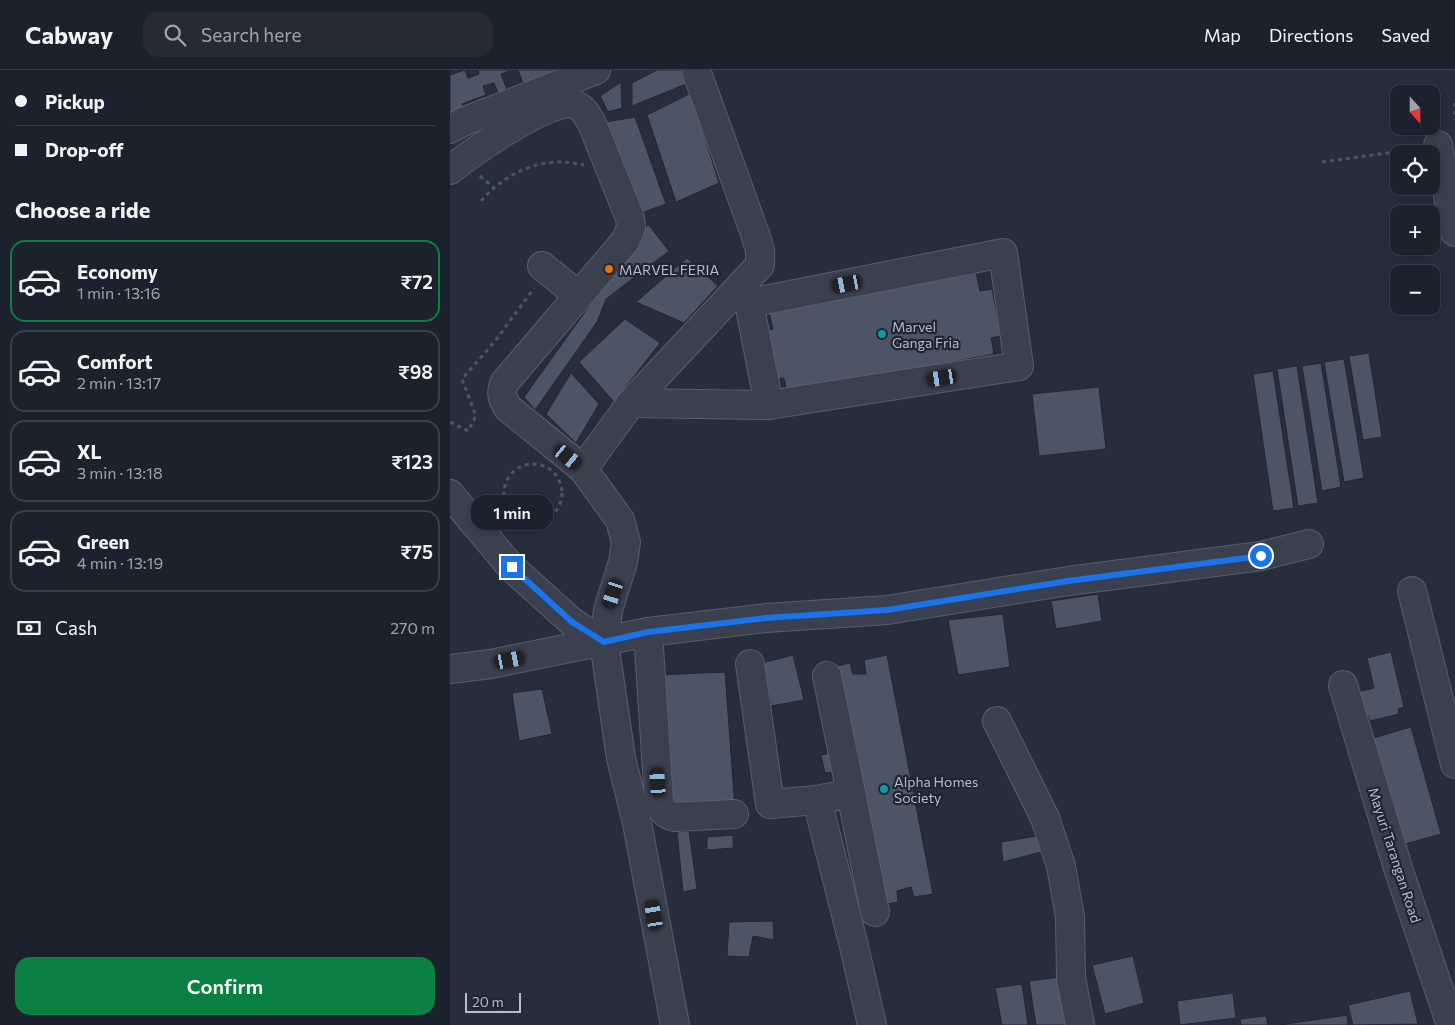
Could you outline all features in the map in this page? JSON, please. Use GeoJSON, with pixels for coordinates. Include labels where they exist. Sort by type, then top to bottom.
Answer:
{"type":"FeatureCollection","features":[{"type":"Feature","properties":{"kind":"street"},"geometry":{"type":"LineString","coordinates":[[450,129],[464,121],[596,70]]}},
{"type":"Feature","properties":{"kind":"street"},"geometry":{"type":"LineString","coordinates":[[583,469],[630,403],[760,266],[760,250],[755,234],[696,70]]}},
{"type":"Feature","properties":{"kind":"street"},"geometry":{"type":"LineString","coordinates":[[450,170],[462,160],[537,113],[556,105],[573,104],[586,112],[630,218],[631,227],[626,240],[578,295],[501,391],[502,399],[508,408],[583,469],[620,520],[626,542],[623,562],[608,610],[604,642],[620,758],[637,823],[675,1025]]}},
{"type":"Feature","properties":{"kind":"street"},"geometry":{"type":"LineString","coordinates":[[1440,155],[1455,232]]}},
{"type":"Feature","properties":{"kind":"street"},"geometry":{"type":"LineString","coordinates":[[630,403],[769,405],[1019,366],[1003,254],[749,303],[769,405]]}},
{"type":"Feature","properties":{"kind":"street"},"geometry":{"type":"LineString","coordinates":[[542,266],[578,295]]}},
{"type":"Feature","properties":{"kind":"street"},"geometry":{"type":"LineString","coordinates":[[454,508],[512,567],[572,622],[604,642]]}},
{"type":"Feature","properties":{"kind":"street"},"geometry":{"type":"LineString","coordinates":[[456,661],[491,664],[648,632],[766,618],[887,610],[1068,581],[1261,556],[1309,544]]}},
{"type":"Feature","properties":{"kind":"street"},"geometry":{"type":"LineString","coordinates":[[1412,591],[1455,764]]}},
{"type":"Feature","properties":{"kind":"street"},"geometry":{"type":"LineString","coordinates":[[648,632],[659,801],[662,810],[667,815],[674,817],[734,814]]}},
{"type":"Feature","properties":{"kind":"street"},"geometry":{"type":"LineString","coordinates":[[750,664],[770,804],[817,800],[851,793]]}},
{"type":"Feature","properties":{"kind":"street"},"geometry":{"type":"LineString","coordinates":[[827,676],[875,912]]}},
{"type":"Feature","properties":{"kind":"street","name":"Mayuri Tarangan Road"},"geometry":{"type":"LineString","coordinates":[[1343,685],[1398,868],[1450,1025]]}},
{"type":"Feature","properties":{"kind":"street"},"geometry":{"type":"LineString","coordinates":[[997,721],[1045,818],[1061,866],[1070,917],[1071,978],[1080,1025]]}},
{"type":"Feature","properties":{"kind":"street"},"geometry":{"type":"LineString","coordinates":[[817,800],[854,942],[872,1025]]}},
{"type":"Feature","properties":{"kind":"path"},"geometry":{"type":"LineString","coordinates":[[1455,103],[1455,120]]}},
{"type":"Feature","properties":{"kind":"path"},"geometry":{"type":"LineString","coordinates":[[1322,162],[1390,152]]}},
{"type":"Feature","properties":{"kind":"path"},"geometry":{"type":"LineString","coordinates":[[481,201],[493,187],[512,173],[538,164],[567,160],[589,166]]}},
{"type":"Feature","properties":{"kind":"path"},"geometry":{"type":"LineString","coordinates":[[450,422],[468,431],[476,416],[462,379],[496,340],[537,284],[542,266]]}},
{"type":"Feature","properties":{"kind":"path"},"geometry":{"type":"LineString","coordinates":[[525,464],[545,466],[554,472],[560,480],[562,490],[557,510],[542,521],[533,523],[515,517],[505,502],[503,493],[509,475],[525,464]]}},
{"type":"Feature","properties":{"kind":"building"},"geometry":{"type":"Polygon","coordinates":[[[465,70],[468,78],[479,74],[478,70],[512,70],[501,74],[509,95],[500,98],[494,83],[483,86],[486,95],[462,104],[464,109],[450,114],[450,75],[465,70]]]}},
{"type":"Feature","properties":{"kind":"building"},"geometry":{"type":"Polygon","coordinates":[[[518,70],[562,70],[526,91],[518,70]]]}},
{"type":"Feature","properties":{"kind":"building"},"geometry":{"type":"Polygon","coordinates":[[[657,70],[681,70],[686,84],[632,106],[632,83],[657,70]]]}},
{"type":"Feature","properties":{"kind":"building"},"geometry":{"type":"Polygon","coordinates":[[[621,82],[622,108],[608,112],[600,96],[621,82]]]}},
{"type":"Feature","properties":{"kind":"building"},"geometry":{"type":"Polygon","coordinates":[[[691,93],[719,183],[676,202],[647,115],[691,93]]]}},
{"type":"Feature","properties":{"kind":"building"},"geometry":{"type":"Polygon","coordinates":[[[635,117],[666,204],[641,213],[606,122],[635,117]]]}},
{"type":"Feature","properties":{"kind":"building"},"geometry":{"type":"Polygon","coordinates":[[[648,224],[669,251],[606,299],[597,322],[535,410],[524,397],[648,224]]]}},
{"type":"Feature","properties":{"kind":"building"},"geometry":{"type":"Polygon","coordinates":[[[687,258],[718,286],[684,323],[636,302],[687,258]]]}},
{"type":"Feature","properties":{"kind":"building","name":"Marvel Ganga Fria"},"geometry":{"type":"Polygon","coordinates":[[[976,273],[980,291],[992,289],[1001,336],[991,338],[994,354],[787,393],[784,378],[771,380],[762,331],[773,329],[769,312],[976,273]]]}},
{"type":"Feature","properties":{"kind":"building"},"geometry":{"type":"Polygon","coordinates":[[[625,319],[660,343],[614,402],[579,362],[625,319]]]}},
{"type":"Feature","properties":{"kind":"building"},"geometry":{"type":"Polygon","coordinates":[[[1369,353],[1382,437],[1363,440],[1349,356],[1369,353]]]}},
{"type":"Feature","properties":{"kind":"building"},"geometry":{"type":"Polygon","coordinates":[[[1344,359],[1364,478],[1344,482],[1324,362],[1344,359]]]}},
{"type":"Feature","properties":{"kind":"building"},"geometry":{"type":"Polygon","coordinates":[[[1321,363],[1341,487],[1322,491],[1302,366],[1321,363]]]}},
{"type":"Feature","properties":{"kind":"building"},"geometry":{"type":"Polygon","coordinates":[[[1297,366],[1318,503],[1298,506],[1277,369],[1297,366]]]}},
{"type":"Feature","properties":{"kind":"building"},"geometry":{"type":"Polygon","coordinates":[[[1273,371],[1294,508],[1273,511],[1253,374],[1273,371]]]}},
{"type":"Feature","properties":{"kind":"building"},"geometry":{"type":"Polygon","coordinates":[[[571,373],[599,404],[576,443],[546,414],[571,373]]]}},
{"type":"Feature","properties":{"kind":"building"},"geometry":{"type":"Polygon","coordinates":[[[1099,387],[1106,449],[1039,456],[1032,394],[1099,387]]]}},
{"type":"Feature","properties":{"kind":"building"},"geometry":{"type":"Polygon","coordinates":[[[1098,594],[1102,621],[1056,629],[1051,601],[1098,594]]]}},
{"type":"Feature","properties":{"kind":"building"},"geometry":{"type":"Polygon","coordinates":[[[1003,614],[1010,667],[958,675],[948,620],[1003,614]]]}},
{"type":"Feature","properties":{"kind":"building"},"geometry":{"type":"Polygon","coordinates":[[[1391,652],[1404,707],[1398,709],[1399,714],[1370,721],[1368,716],[1360,717],[1354,693],[1374,688],[1367,658],[1391,652]]]}},
{"type":"Feature","properties":{"kind":"building"},"geometry":{"type":"Polygon","coordinates":[[[793,655],[804,700],[771,706],[762,663],[793,655]]]}},
{"type":"Feature","properties":{"kind":"building","name":"Alpha Homes Society"},"geometry":{"type":"Polygon","coordinates":[[[887,655],[933,894],[914,897],[911,887],[897,891],[898,902],[881,905],[829,668],[850,663],[853,674],[866,674],[864,660],[887,655]]]}},
{"type":"Feature","properties":{"kind":"building"},"geometry":{"type":"Polygon","coordinates":[[[725,672],[735,808],[667,810],[658,675],[725,672]]]}},
{"type":"Feature","properties":{"kind":"building"},"geometry":{"type":"Polygon","coordinates":[[[542,689],[552,734],[519,741],[512,693],[542,689]]]}},
{"type":"Feature","properties":{"kind":"building"},"geometry":{"type":"Polygon","coordinates":[[[1411,727],[1441,834],[1395,847],[1366,740],[1411,727]]]}},
{"type":"Feature","properties":{"kind":"building"},"geometry":{"type":"Polygon","coordinates":[[[835,752],[839,771],[825,773],[821,755],[835,752]]]}},
{"type":"Feature","properties":{"kind":"building"},"geometry":{"type":"Polygon","coordinates":[[[689,831],[697,889],[683,892],[677,832],[689,831]]]}},
{"type":"Feature","properties":{"kind":"building"},"geometry":{"type":"Polygon","coordinates":[[[733,835],[733,848],[707,850],[707,837],[733,835]]]}},
{"type":"Feature","properties":{"kind":"building"},"geometry":{"type":"Polygon","coordinates":[[[1037,836],[1041,852],[1003,862],[1001,842],[1037,836]]]}},
{"type":"Feature","properties":{"kind":"building"},"geometry":{"type":"Polygon","coordinates":[[[773,921],[774,940],[753,936],[749,957],[727,956],[729,922],[773,921]]]}},
{"type":"Feature","properties":{"kind":"building"},"geometry":{"type":"Polygon","coordinates":[[[1133,956],[1144,1003],[1105,1014],[1092,965],[1133,956]]]}},
{"type":"Feature","properties":{"kind":"building"},"geometry":{"type":"Polygon","coordinates":[[[1061,977],[1070,1025],[1036,1025],[1029,981],[1061,977]]]}},
{"type":"Feature","properties":{"kind":"building"},"geometry":{"type":"Polygon","coordinates":[[[1022,984],[1028,1025],[1002,1025],[995,988],[1022,984]]]}},
{"type":"Feature","properties":{"kind":"building"},"geometry":{"type":"Polygon","coordinates":[[[1410,991],[1418,1024],[1353,1025],[1348,1005],[1410,991]]]}},
{"type":"Feature","properties":{"kind":"building"},"geometry":{"type":"Polygon","coordinates":[[[1233,993],[1236,1018],[1180,1025],[1177,1001],[1233,993]]]}},
{"type":"Feature","properties":{"kind":"building"},"geometry":{"type":"Polygon","coordinates":[[[1347,1015],[1348,1025],[1280,1025],[1347,1015]]]}},
{"type":"Feature","properties":{"kind":"building"},"geometry":{"type":"Polygon","coordinates":[[[1266,1016],[1268,1025],[1241,1025],[1240,1019],[1266,1016]]]}},
{"type":"Feature","properties":{"kind":"place","name":"MARVEL FERIA"},"geometry":{"type":"Point","coordinates":[609,269]}},
{"type":"Feature","properties":{"kind":"place","name":"Marvel Ganga Fria"},"geometry":{"type":"Point","coordinates":[882,334]}},
{"type":"Feature","properties":{"kind":"place","name":"Alpha Homes Society"},"geometry":{"type":"Point","coordinates":[884,789]}},
{"type":"Feature","properties":{"kind":"route"},"geometry":{"type":"LineString","coordinates":[[512,567],[572,622],[604,642],[648,632],[766,618],[887,610],[1068,581],[1261,556]]}}]}
